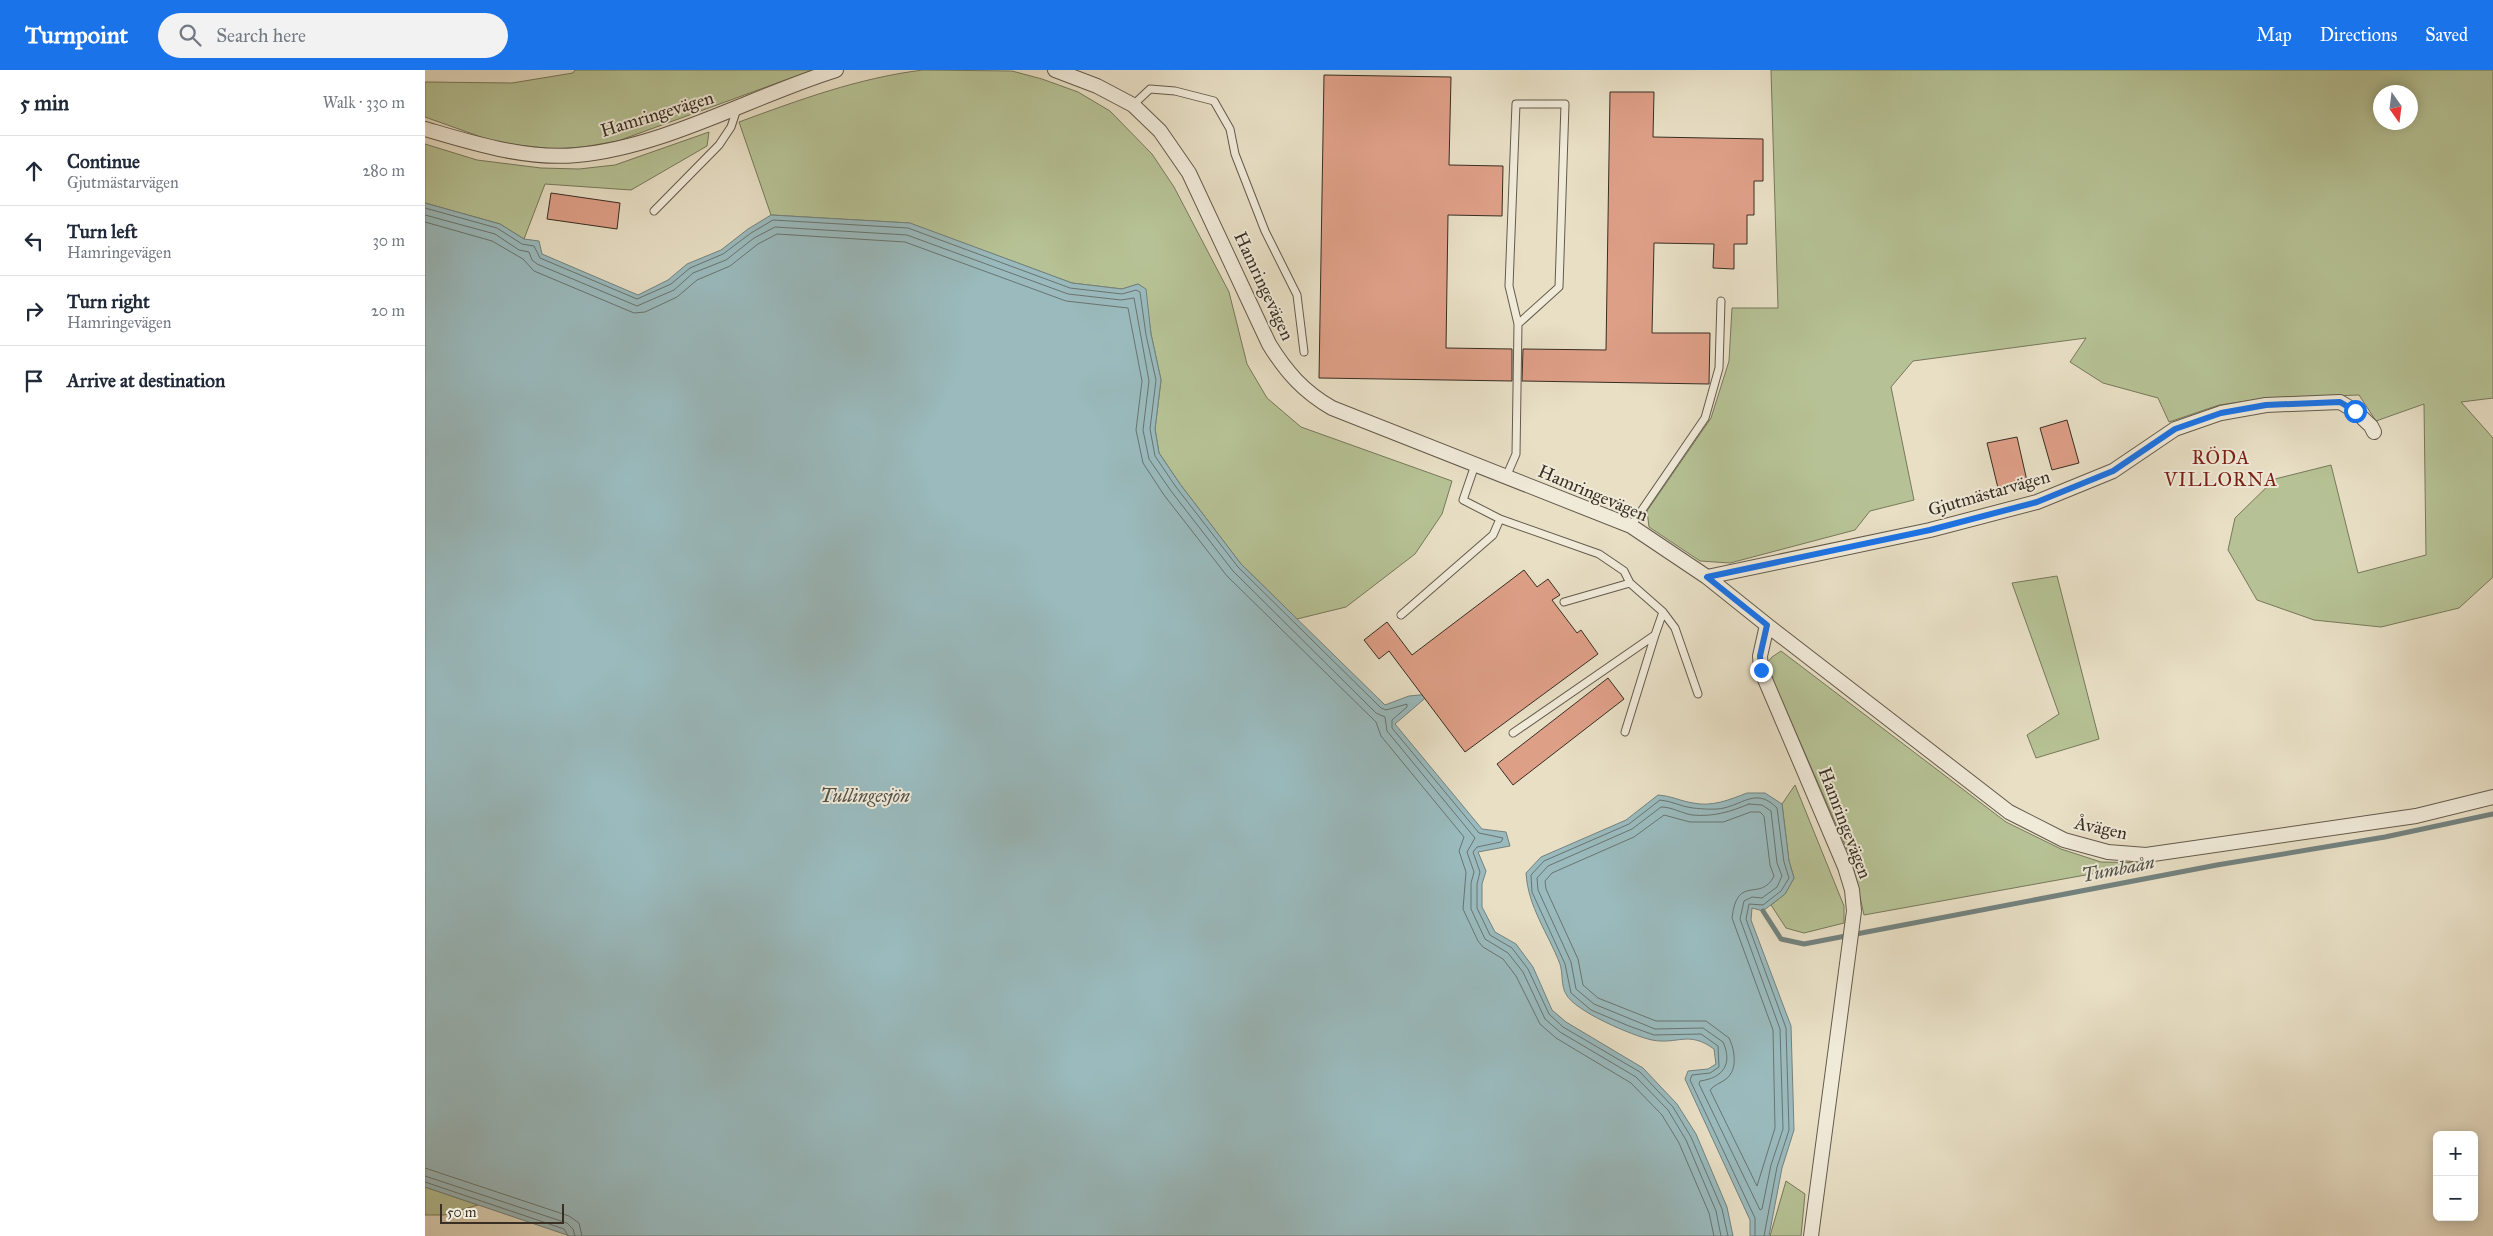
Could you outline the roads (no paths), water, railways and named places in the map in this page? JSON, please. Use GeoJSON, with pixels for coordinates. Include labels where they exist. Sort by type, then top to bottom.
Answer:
{"type":"FeatureCollection","features":[{"type":"Feature","properties":{"kind":"street","name":"Hamringevägen"},"geometry":{"type":"LineString","coordinates":[[425,129],[478,145],[537,154],[576,156],[621,149],[737,108],[835,70]]}},
{"type":"Feature","properties":{"kind":"street","name":"Hamringevägen"},"geometry":{"type":"LineString","coordinates":[[1055,70],[1097,86],[1133,105],[1160,131],[1189,173],[1269,344],[1285,370],[1311,397],[1332,408],[1631,526],[1707,577],[1767,625],[1760,656],[1761,670],[1845,868],[1851,890],[1853,911],[1811,1236]]}},
{"type":"Feature","properties":{"kind":"street","name":"Gjutmästarvägen"},"geometry":{"type":"LineString","coordinates":[[1707,577],[1930,530],[2037,502],[2113,471],[2175,429],[2221,413],[2266,405],[2340,402],[2355,411],[2371,426],[2374,432]]}},
{"type":"Feature","properties":{"kind":"street","name":"Åvägen"},"geometry":{"type":"LineString","coordinates":[[1767,625],[1809,660],[2009,812],[2064,840],[2108,852],[2146,855],[2416,816],[2493,797]]}},
{"type":"Feature","properties":{"kind":"lane"},"geometry":{"type":"LineString","coordinates":[[1133,105],[1150,89],[1175,91],[1214,101],[1230,129],[1235,154],[1265,231],[1297,295],[1304,352]]}},
{"type":"Feature","properties":{"kind":"lane"},"geometry":{"type":"LineString","coordinates":[[1506,477],[1515,454],[1518,324],[1509,286],[1516,104],[1565,104],[1559,287],[1518,324]]}},
{"type":"Feature","properties":{"kind":"lane"},"geometry":{"type":"LineString","coordinates":[[654,211],[719,145],[731,127],[737,108]]}},
{"type":"Feature","properties":{"kind":"lane"},"geometry":{"type":"LineString","coordinates":[[1631,526],[1705,418],[1719,368],[1721,302]]}},
{"type":"Feature","properties":{"kind":"lane"},"geometry":{"type":"LineString","coordinates":[[1475,465],[1463,500],[1500,519],[1599,554],[1624,571],[1630,583],[1663,612],[1675,628],[1698,694]]}},
{"type":"Feature","properties":{"kind":"lane"},"geometry":{"type":"LineString","coordinates":[[1401,615],[1493,535],[1500,519]]}},
{"type":"Feature","properties":{"kind":"lane"},"geometry":{"type":"LineString","coordinates":[[1564,602],[1630,583]]}},
{"type":"Feature","properties":{"kind":"lane"},"geometry":{"type":"LineString","coordinates":[[1625,732],[1663,612]]}},
{"type":"Feature","properties":{"kind":"lane"},"geometry":{"type":"LineString","coordinates":[[1513,733],[1655,635]]}},
{"type":"Feature","properties":{"kind":"water","name":"Tullingesjön"},"geometry":{"type":"Polygon","coordinates":[[[425,203],[500,224],[524,239],[539,241],[542,254],[638,295],[668,280],[687,264],[721,250],[748,229],[771,215],[910,223],[1072,283],[1122,289],[1138,284],[1146,289],[1151,334],[1161,380],[1155,429],[1159,453],[1180,484],[1241,564],[1385,705],[1409,696],[1430,694],[1395,724],[1482,829],[1506,832],[1510,846],[1478,852],[1486,871],[1482,884],[1482,907],[1495,932],[1516,944],[1533,967],[1552,1010],[1566,1022],[1643,1068],[1677,1104],[1696,1134],[1727,1207],[1733,1236],[570,1236],[425,1187],[425,203]]]}},
{"type":"Feature","properties":{"kind":"water"},"geometry":{"type":"Polygon","coordinates":[[[1747,793],[1765,793],[1782,804],[1789,861],[1794,878],[1785,894],[1763,911],[1752,908],[1751,920],[1791,1026],[1794,1130],[1782,1168],[1769,1236],[1750,1236],[1750,1220],[1685,1079],[1688,1071],[1708,1069],[1716,1064],[1714,1049],[1697,1040],[1661,1041],[1643,1038],[1605,1022],[1571,1001],[1564,991],[1560,964],[1534,909],[1526,873],[1541,857],[1626,820],[1658,795],[1693,803],[1707,804],[1747,793]]]}},
{"type":"Feature","properties":{"kind":"waterway","name":"Tumbaån"},"geometry":{"type":"LineString","coordinates":[[1763,911],[1781,939],[1804,944],[2217,865],[2385,837],[2493,814]]}},
{"type":"Feature","properties":{"kind":"district","name":"RÖDA VILLORNA"},"geometry":{"type":"Point","coordinates":[2221,468]}}]}
